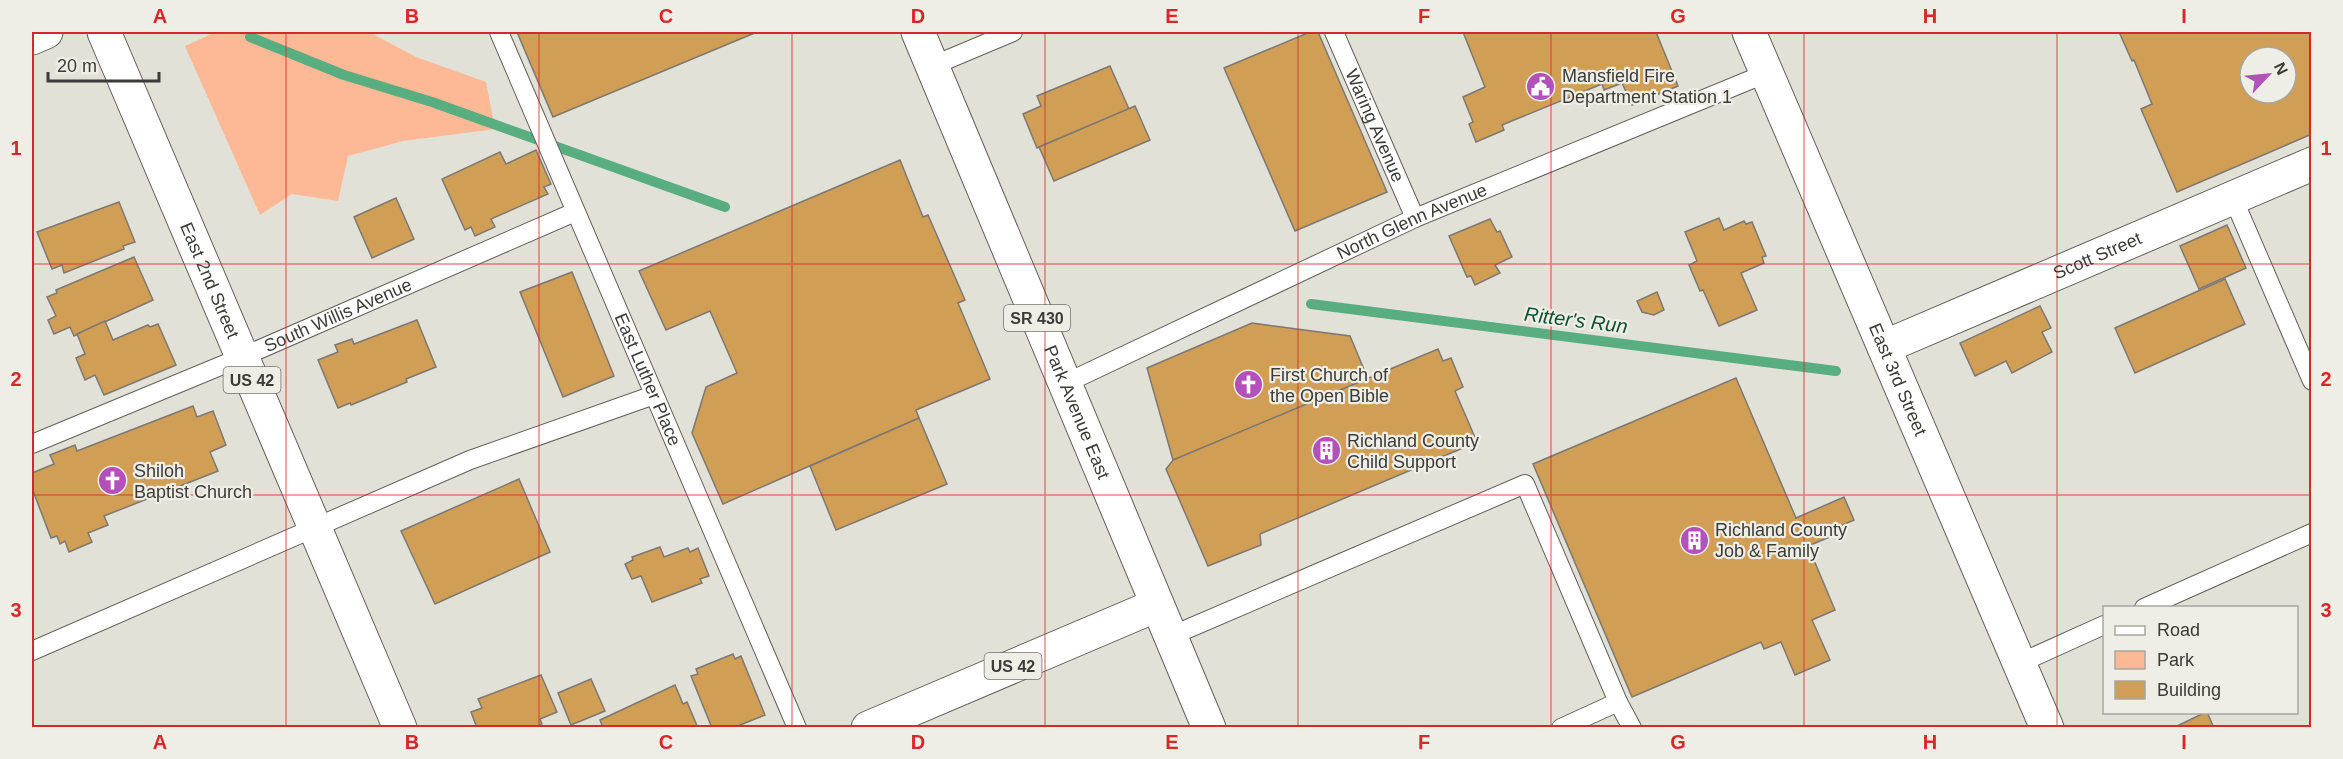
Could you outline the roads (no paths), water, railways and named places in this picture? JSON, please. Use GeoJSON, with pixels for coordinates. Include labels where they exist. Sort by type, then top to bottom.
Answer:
{"type":"FeatureCollection","features":[{"type":"Feature","properties":{"kind":"main road"},"geometry":{"type":"LineString","coordinates":[[32,38],[46,32]]}},
{"type":"Feature","properties":{"kind":"main road","name":"East 2nd Street"},"geometry":{"type":"LineString","coordinates":[[104,32],[400,728]]}},
{"type":"Feature","properties":{"kind":"main road","name":"Park Avenue East"},"geometry":{"type":"LineString","coordinates":[[918,32],[1209,728]]}},
{"type":"Feature","properties":{"kind":"main road","name":"East 3rd Street"},"geometry":{"type":"LineString","coordinates":[[1749,32],[2047,728]]}},
{"type":"Feature","properties":{"kind":"main road","name":"Scott Street"},"geometry":{"type":"LineString","coordinates":[[1884,347],[2312,164]]}},
{"type":"Feature","properties":{"kind":"main road","name":"US 42"},"geometry":{"type":"LineString","coordinates":[[868,728],[1157,605]]}},
{"type":"Feature","properties":{"kind":"lane","name":"East Luther Place"},"geometry":{"type":"LineString","coordinates":[[499,32],[797,728]]}},
{"type":"Feature","properties":{"kind":"lane"},"geometry":{"type":"LineString","coordinates":[[932,66],[1013,32]]}},
{"type":"Feature","properties":{"kind":"lane","name":"Waring Avenue"},"geometry":{"type":"LineString","coordinates":[[1335,32],[1415,218]]}},
{"type":"Feature","properties":{"kind":"lane","name":"North Glenn Avenue"},"geometry":{"type":"LineString","coordinates":[[1064,384],[1415,218],[1767,73]]}},
{"type":"Feature","properties":{"kind":"lane"},"geometry":{"type":"LineString","coordinates":[[2234,198],[2312,381]]}},
{"type":"Feature","properties":{"kind":"lane","name":"South Willis Avenue"},"geometry":{"type":"LineString","coordinates":[[32,444],[242,357],[575,212]]}},
{"type":"Feature","properties":{"kind":"lane"},"geometry":{"type":"LineString","coordinates":[[32,651],[470,460],[654,394]]}},
{"type":"Feature","properties":{"kind":"lane"},"geometry":{"type":"LineString","coordinates":[[1171,636],[1525,484],[1618,702],[1632,728]]}},
{"type":"Feature","properties":{"kind":"lane"},"geometry":{"type":"LineString","coordinates":[[2148,606],[2312,533]]}},
{"type":"Feature","properties":{"kind":"lane"},"geometry":{"type":"LineString","coordinates":[[2020,663],[2103,625]]}},
{"type":"Feature","properties":{"kind":"lane"},"geometry":{"type":"LineString","coordinates":[[1561,728],[1618,702]]}},
{"type":"Feature","properties":{"kind":"waterway"},"geometry":{"type":"LineString","coordinates":[[250,37],[344,75],[432,102],[725,207]]}},
{"type":"Feature","properties":{"kind":"waterway","name":"Ritter's Run"},"geometry":{"type":"LineString","coordinates":[[1311,304],[1836,371]]}},
{"type":"Feature","properties":{"kind":"place","name":"Mansfield Fire Department Station 1"},"geometry":{"type":"Point","coordinates":[1541,86]}},
{"type":"Feature","properties":{"kind":"place","name":"First Church of the Open Bible"},"geometry":{"type":"Point","coordinates":[1249,385]}},
{"type":"Feature","properties":{"kind":"place","name":"Richland County Child Support"},"geometry":{"type":"Point","coordinates":[1326,451]}},
{"type":"Feature","properties":{"kind":"place","name":"Shiloh Baptist Church"},"geometry":{"type":"Point","coordinates":[113,481]}},
{"type":"Feature","properties":{"kind":"place","name":"Richland County Job & Family"},"geometry":{"type":"Point","coordinates":[1694,540]}}]}
